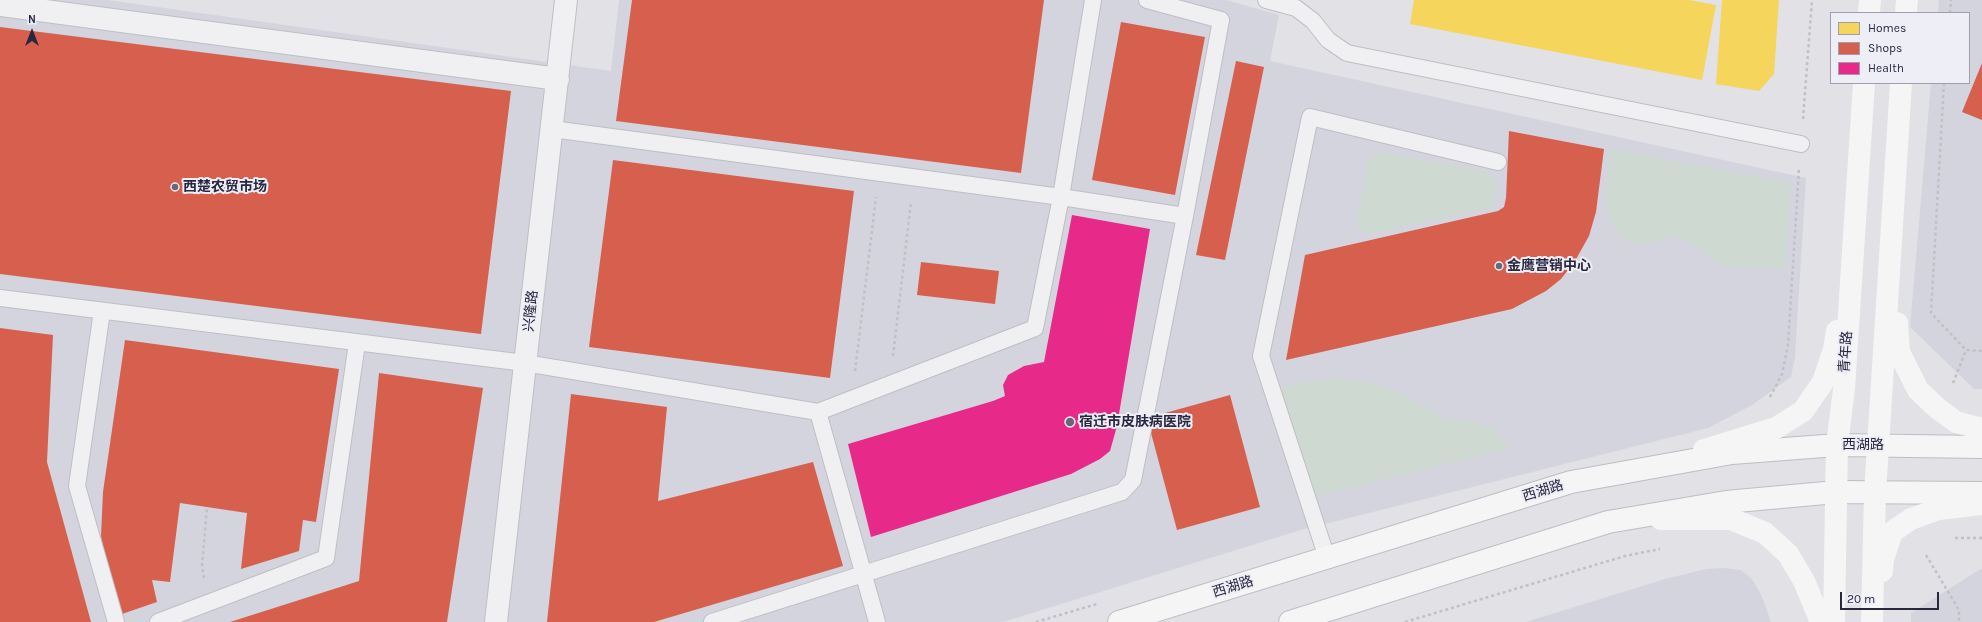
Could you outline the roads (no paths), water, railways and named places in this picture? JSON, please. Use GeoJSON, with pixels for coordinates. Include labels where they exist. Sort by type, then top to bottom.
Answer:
{"type":"FeatureCollection","features":[{"type":"Feature","properties":{"kind":"street","name":"兴隆路"},"geometry":{"type":"LineString","coordinates":[[496,622],[566,0]]}},
{"type":"Feature","properties":{"kind":"street"},"geometry":{"type":"LineString","coordinates":[[1869,12],[1870,0]]}},
{"type":"Feature","properties":{"kind":"street"},"geometry":{"type":"LineString","coordinates":[[1906,12],[1907,0]]}},
{"type":"Feature","properties":{"kind":"street"},"geometry":{"type":"LineString","coordinates":[[0,5],[558,79]]}},
{"type":"Feature","properties":{"kind":"street","name":"青年路"},"geometry":{"type":"LineString","coordinates":[[1834,622],[1837,445],[1844,389],[1864,84]]}},
{"type":"Feature","properties":{"kind":"street"},"geometry":{"type":"LineString","coordinates":[[1872,622],[1875,493],[1901,84]]}},
{"type":"Feature","properties":{"kind":"street"},"geometry":{"type":"LineString","coordinates":[[1610,475],[1776,428],[1803,411],[1823,382],[1834,349],[1853,247]]}},
{"type":"Feature","properties":{"kind":"street"},"geometry":{"type":"LineString","coordinates":[[1891,248],[1899,352],[1918,390],[1937,408],[1956,422],[1982,429]]}},
{"type":"Feature","properties":{"kind":"street","name":"西湖路"},"geometry":{"type":"LineString","coordinates":[[1119,622],[1571,482],[1732,453],[1837,445],[1982,446]]}},
{"type":"Feature","properties":{"kind":"street"},"geometry":{"type":"LineString","coordinates":[[1290,622],[1608,522],[1726,502],[1836,492],[1982,493]]}},
{"type":"Feature","properties":{"kind":"street"},"geometry":{"type":"LineString","coordinates":[[1875,622],[1883,559],[1892,532],[1911,519],[1925,514],[1956,506],[1982,504]]}},
{"type":"Feature","properties":{"kind":"street"},"geometry":{"type":"LineString","coordinates":[[1624,520],[1730,519],[1765,533],[1788,554],[1804,581],[1821,622]]}},
{"type":"Feature","properties":{"kind":"lane"},"geometry":{"type":"LineString","coordinates":[[0,298],[525,363],[818,412],[1036,328],[1061,197],[1093,0]]}},
{"type":"Feature","properties":{"kind":"lane"},"geometry":{"type":"LineString","coordinates":[[712,622],[1122,492],[1133,480],[1185,216],[1221,20],[1146,0]]}},
{"type":"Feature","properties":{"kind":"lane"},"geometry":{"type":"LineString","coordinates":[[1266,0],[1296,8],[1313,21],[1328,40],[1347,53],[1801,144]]}},
{"type":"Feature","properties":{"kind":"lane"},"geometry":{"type":"LineString","coordinates":[[1327,558],[1261,356],[1310,117],[1498,162]]}},
{"type":"Feature","properties":{"kind":"lane"},"geometry":{"type":"LineString","coordinates":[[552,129],[1061,197],[1185,216]]}},
{"type":"Feature","properties":{"kind":"lane"},"geometry":{"type":"LineString","coordinates":[[102,311],[77,486],[116,622]]}},
{"type":"Feature","properties":{"kind":"lane"},"geometry":{"type":"LineString","coordinates":[[158,622],[326,558],[357,342]]}},
{"type":"Feature","properties":{"kind":"lane"},"geometry":{"type":"LineString","coordinates":[[818,412],[877,622]]}},
{"type":"Feature","properties":{"kind":"place","name":"西楚农贸市场"},"geometry":{"type":"Point","coordinates":[175,187]}},
{"type":"Feature","properties":{"kind":"place","name":"金鹰营销中心"},"geometry":{"type":"Point","coordinates":[1499,266]}},
{"type":"Feature","properties":{"kind":"place","name":"宿迁市皮肤病医院"},"geometry":{"type":"Point","coordinates":[1070,422]}}]}
